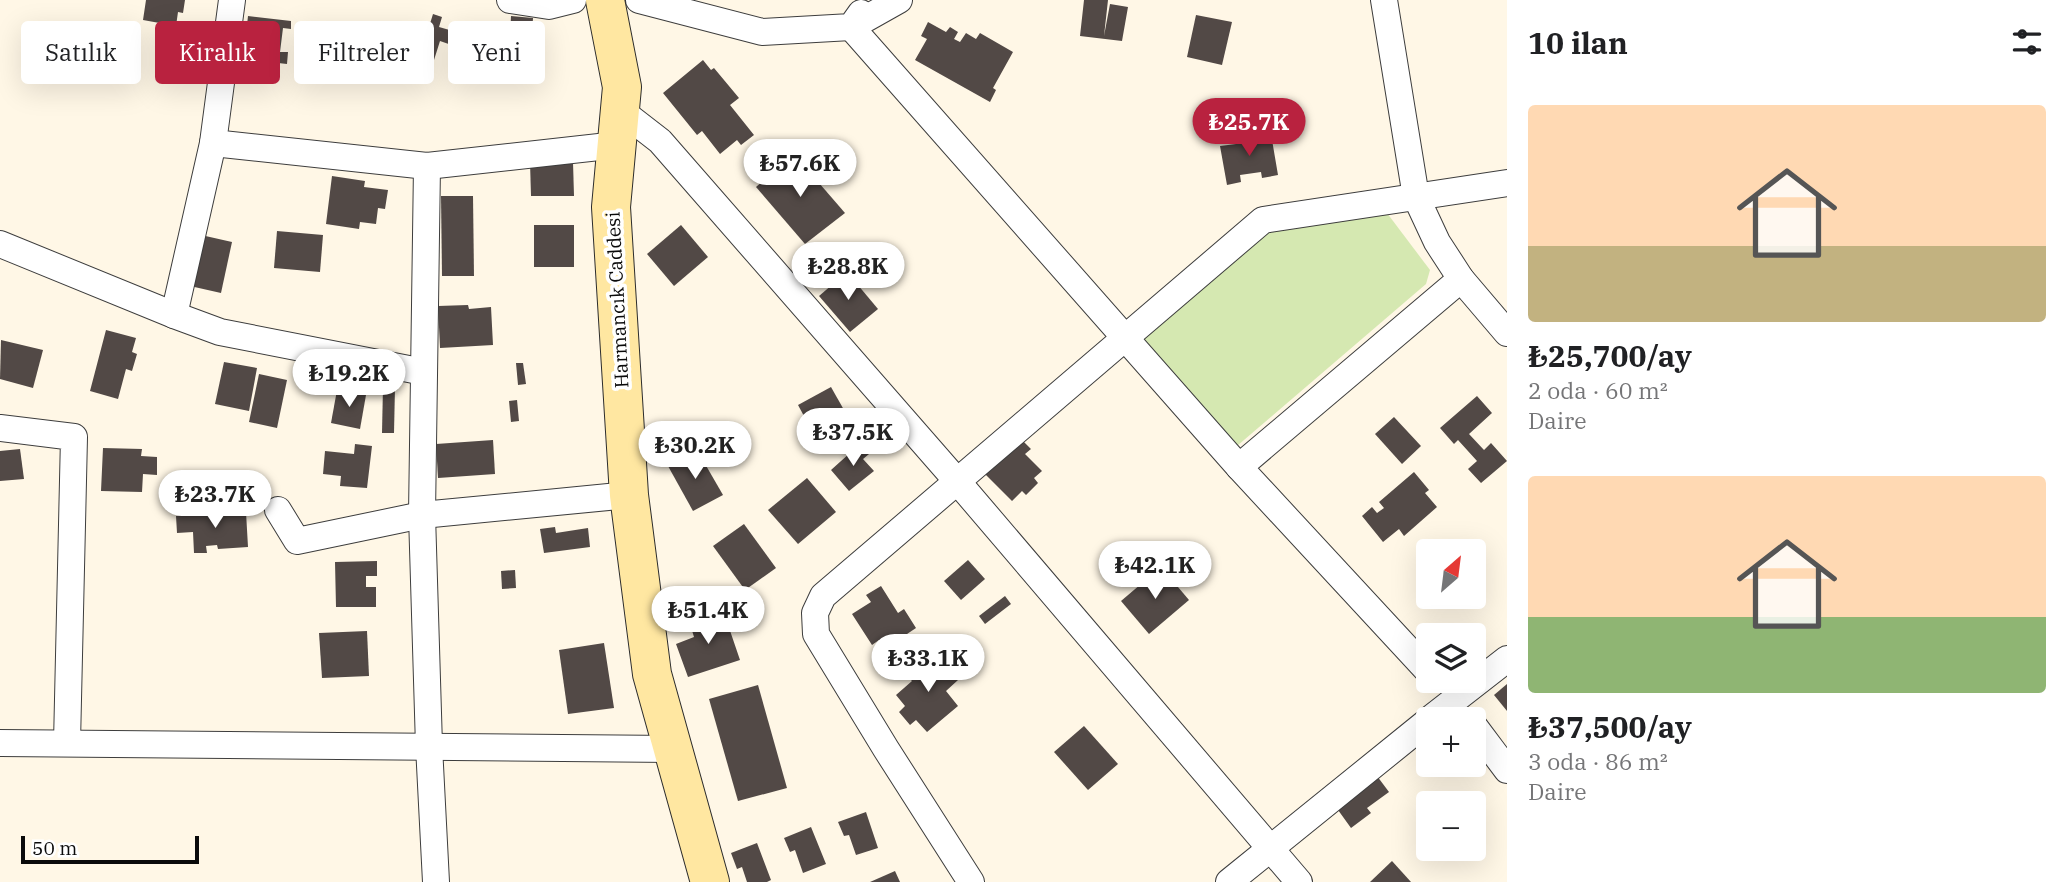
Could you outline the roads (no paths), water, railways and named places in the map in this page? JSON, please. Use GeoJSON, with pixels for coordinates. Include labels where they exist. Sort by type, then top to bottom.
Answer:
{"type":"FeatureCollection","features":[{"type":"Feature","properties":{"kind":"street"},"geometry":{"type":"LineString","coordinates":[[174,315],[213,143],[232,0]]}},
{"type":"Feature","properties":{"kind":"street"},"geometry":{"type":"LineString","coordinates":[[510,0],[549,6],[573,0]]}},
{"type":"Feature","properties":{"kind":"street","name":"Harmancık Caddesi"},"geometry":{"type":"LineString","coordinates":[[605,0],[620,114],[611,208],[629,495],[652,674],[710,882]]}},
{"type":"Feature","properties":{"kind":"street"},"geometry":{"type":"LineString","coordinates":[[639,0],[762,32],[851,27],[899,0]]}},
{"type":"Feature","properties":{"kind":"street"},"geometry":{"type":"LineString","coordinates":[[851,27],[870,0]]}},
{"type":"Feature","properties":{"kind":"street"},"geometry":{"type":"LineString","coordinates":[[1384,0],[1416,197],[1437,242],[1461,279],[1507,333]]}},
{"type":"Feature","properties":{"kind":"street"},"geometry":{"type":"LineString","coordinates":[[851,27],[1239,467],[1416,658]]}},
{"type":"Feature","properties":{"kind":"street"},"geometry":{"type":"LineString","coordinates":[[213,143],[427,166],[620,114],[660,141],[957,481],[1299,882]]}},
{"type":"Feature","properties":{"kind":"street"},"geometry":{"type":"LineString","coordinates":[[427,166],[422,515],[436,882]]}},
{"type":"Feature","properties":{"kind":"street"},"geometry":{"type":"LineString","coordinates":[[971,882],[816,634],[815,613],[823,596],[1263,220],[1507,183]]}},
{"type":"Feature","properties":{"kind":"street"},"geometry":{"type":"LineString","coordinates":[[0,244],[220,332],[425,372]]}},
{"type":"Feature","properties":{"kind":"street"},"geometry":{"type":"LineString","coordinates":[[1239,467],[1461,279]]}},
{"type":"Feature","properties":{"kind":"street"},"geometry":{"type":"LineString","coordinates":[[0,428],[74,437],[67,743]]}},
{"type":"Feature","properties":{"kind":"street"},"geometry":{"type":"LineString","coordinates":[[278,510],[298,541],[422,515],[629,495]]}},
{"type":"Feature","properties":{"kind":"street"},"geometry":{"type":"LineString","coordinates":[[1453,700],[1507,659]]}},
{"type":"Feature","properties":{"kind":"street"},"geometry":{"type":"LineString","coordinates":[[1229,882],[1416,731]]}},
{"type":"Feature","properties":{"kind":"street"},"geometry":{"type":"LineString","coordinates":[[1486,742],[1507,770]]}},
{"type":"Feature","properties":{"kind":"street"},"geometry":{"type":"LineString","coordinates":[[0,743],[673,749]]}}]}
